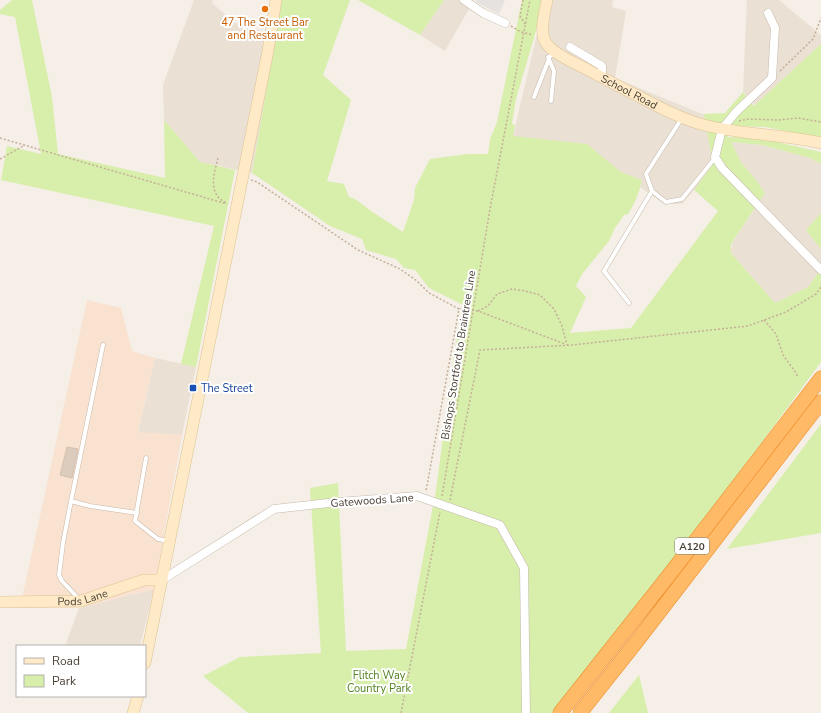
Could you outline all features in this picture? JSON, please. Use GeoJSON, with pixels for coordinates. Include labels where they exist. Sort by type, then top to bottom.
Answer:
{"type":"FeatureCollection","features":[{"type":"Feature","properties":{"kind":"highway","name":"A120"},"geometry":{"type":"LineString","coordinates":[[560,713],[670,574],[821,378]]}},
{"type":"Feature","properties":{"kind":"highway","name":"A120"},"geometry":{"type":"LineString","coordinates":[[580,713],[821,402]]}},
{"type":"Feature","properties":{"kind":"street"},"geometry":{"type":"LineString","coordinates":[[146,658],[268,51],[276,0]]}},
{"type":"Feature","properties":{"kind":"street"},"geometry":{"type":"LineString","coordinates":[[464,0],[483,13],[505,23]]}},
{"type":"Feature","properties":{"kind":"street"},"geometry":{"type":"LineString","coordinates":[[544,39],[543,20],[547,0]]}},
{"type":"Feature","properties":{"kind":"street"},"geometry":{"type":"LineString","coordinates":[[768,13],[775,28],[772,78],[736,112],[725,126],[715,157],[722,168],[821,270]]}},
{"type":"Feature","properties":{"kind":"street","name":"School Road"},"geometry":{"type":"LineString","coordinates":[[544,39],[553,56],[602,77],[682,118],[703,125],[725,126],[821,143]]}},
{"type":"Feature","properties":{"kind":"street"},"geometry":{"type":"LineString","coordinates":[[570,47],[602,66],[602,77]]}},
{"type":"Feature","properties":{"kind":"street","name":"Gatewoods Lane"},"geometry":{"type":"LineString","coordinates":[[162,580],[274,509],[417,496],[500,525],[524,568],[526,713]]}},
{"type":"Feature","properties":{"kind":"street","name":"Pods Lane"},"geometry":{"type":"LineString","coordinates":[[0,602],[81,601],[144,580],[162,580]]}},
{"type":"Feature","properties":{"kind":"street"},"geometry":{"type":"LineString","coordinates":[[133,713],[138,697]]}},
{"type":"Feature","properties":{"kind":"lane"},"geometry":{"type":"LineString","coordinates":[[534,97],[553,56]]}},
{"type":"Feature","properties":{"kind":"lane"},"geometry":{"type":"LineString","coordinates":[[551,101],[554,75],[553,56]]}},
{"type":"Feature","properties":{"kind":"lane"},"geometry":{"type":"LineString","coordinates":[[682,118],[646,174],[652,191],[666,202],[682,199],[715,157]]}},
{"type":"Feature","properties":{"kind":"lane"},"geometry":{"type":"LineString","coordinates":[[629,303],[604,271],[652,191]]}},
{"type":"Feature","properties":{"kind":"lane"},"geometry":{"type":"LineString","coordinates":[[81,601],[62,581],[60,575],[60,560],[103,345]]}},
{"type":"Feature","properties":{"kind":"lane"},"geometry":{"type":"LineString","coordinates":[[146,458],[136,521],[158,539],[170,541]]}},
{"type":"Feature","properties":{"kind":"lane"},"geometry":{"type":"LineString","coordinates":[[71,501],[90,506],[137,513]]}},
{"type":"Feature","properties":{"kind":"lane"},"geometry":{"type":"LineString","coordinates":[[586,713],[637,641]]}},
{"type":"Feature","properties":{"kind":"path"},"geometry":{"type":"LineString","coordinates":[[523,0],[520,16],[525,24]]}},
{"type":"Feature","properties":{"kind":"path","name":"Bishops Stortford to Braintree Line"},"geometry":{"type":"LineString","coordinates":[[401,713],[445,506],[490,209],[530,0]]}},
{"type":"Feature","properties":{"kind":"path"},"geometry":{"type":"LineString","coordinates":[[772,78],[813,39],[821,18]]}},
{"type":"Feature","properties":{"kind":"path"},"geometry":{"type":"LineString","coordinates":[[505,23],[544,39]]}},
{"type":"Feature","properties":{"kind":"path"},"geometry":{"type":"LineString","coordinates":[[725,126],[748,119],[778,120],[798,118],[821,122]]}},
{"type":"Feature","properties":{"kind":"path"},"geometry":{"type":"LineString","coordinates":[[0,138],[237,207]]}},
{"type":"Feature","properties":{"kind":"path"},"geometry":{"type":"LineString","coordinates":[[0,160],[25,145]]}},
{"type":"Feature","properties":{"kind":"path"},"geometry":{"type":"LineString","coordinates":[[218,158],[213,178],[216,195],[223,201],[237,207]]}},
{"type":"Feature","properties":{"kind":"path"},"geometry":{"type":"LineString","coordinates":[[243,176],[257,182],[358,250],[400,269],[417,281],[429,294],[459,309],[478,311],[567,345]]}},
{"type":"Feature","properties":{"kind":"path"},"geometry":{"type":"LineString","coordinates":[[445,506],[480,350],[567,345],[748,326],[786,312],[816,294],[821,287]]}},
{"type":"Feature","properties":{"kind":"path"},"geometry":{"type":"LineString","coordinates":[[478,311],[488,306],[497,294],[512,289],[540,295],[554,309],[562,326],[567,345]]}},
{"type":"Feature","properties":{"kind":"path"},"geometry":{"type":"LineString","coordinates":[[425,498],[459,309]]}},
{"type":"Feature","properties":{"kind":"path"},"geometry":{"type":"LineString","coordinates":[[764,320],[776,334],[783,356],[798,378]]}},
{"type":"Feature","properties":{"kind":"shaded area"},"geometry":{"type":"Polygon","coordinates":[[[194,0],[213,0],[212,3],[235,23],[276,35],[252,173],[200,162],[164,120],[163,85],[194,0]]]}},
{"type":"Feature","properties":{"kind":"shaded area"},"geometry":{"type":"Polygon","coordinates":[[[444,0],[474,0],[445,51],[420,35],[444,0]]]}},
{"type":"Feature","properties":{"kind":"shaded area"},"geometry":{"type":"Polygon","coordinates":[[[477,0],[505,0],[499,14],[476,2],[477,0]]]}},
{"type":"Feature","properties":{"kind":"shaded area"},"geometry":{"type":"Polygon","coordinates":[[[545,0],[613,0],[612,7],[626,11],[615,78],[705,114],[713,164],[682,204],[664,204],[640,187],[642,180],[513,136],[545,0]]]}},
{"type":"Feature","properties":{"kind":"shaded area"},"geometry":{"type":"Polygon","coordinates":[[[747,0],[779,0],[821,35],[821,44],[755,105],[743,92],[747,0]]]}},
{"type":"Feature","properties":{"kind":"shaded area"},"geometry":{"type":"Polygon","coordinates":[[[731,142],[761,145],[810,158],[821,164],[821,213],[806,230],[821,249],[821,269],[808,287],[775,303],[731,253],[732,243],[765,193],[742,164],[731,142]]]}},
{"type":"Feature","properties":{"kind":"shaded area"},"geometry":{"type":"Polygon","coordinates":[[[87,300],[121,308],[132,351],[155,358],[138,432],[182,435],[154,589],[79,608],[20,608],[87,300]]]}},
{"type":"Feature","properties":{"kind":"shaded area"},"geometry":{"type":"Polygon","coordinates":[[[155,358],[196,367],[182,435],[138,433],[155,358]]]}},
{"type":"Feature","properties":{"kind":"shaded area"},"geometry":{"type":"Polygon","coordinates":[[[154,589],[140,645],[65,645],[79,608],[154,589]]]}},
{"type":"Feature","properties":{"kind":"green space"},"geometry":{"type":"Polygon","coordinates":[[[12,0],[32,0],[52,97],[58,154],[165,178],[164,120],[200,162],[235,170],[196,367],[181,364],[214,226],[1,180],[7,146],[41,154],[15,17],[0,14],[0,10],[12,0]]]}},
{"type":"Feature","properties":{"kind":"green space","name":"Flitch Way Country Park"},"geometry":{"type":"Polygon","coordinates":[[[282,0],[350,0],[323,75],[351,100],[327,181],[344,184],[349,197],[355,199],[403,232],[414,200],[415,188],[430,159],[468,154],[488,154],[490,139],[497,122],[522,0],[542,0],[536,31],[516,99],[512,124],[515,125],[513,136],[587,144],[621,172],[642,180],[633,206],[628,214],[624,215],[615,228],[609,241],[582,274],[576,286],[586,297],[570,333],[631,328],[718,211],[694,190],[713,164],[704,114],[725,113],[743,92],[754,106],[821,44],[821,138],[765,127],[729,126],[723,123],[728,137],[759,138],[821,152],[821,164],[810,158],[762,145],[731,142],[742,164],[765,193],[731,244],[731,253],[775,303],[808,287],[821,269],[821,362],[717,503],[552,713],[248,713],[203,676],[240,657],[321,653],[310,488],[338,483],[346,651],[406,649],[436,490],[454,354],[463,305],[429,288],[415,270],[404,268],[396,259],[366,250],[362,239],[330,226],[252,173],[282,0]]]}},
{"type":"Feature","properties":{"kind":"green space"},"geometry":{"type":"Polygon","coordinates":[[[358,0],[444,0],[420,35],[358,0]]]}},
{"type":"Feature","properties":{"kind":"green space"},"geometry":{"type":"Polygon","coordinates":[[[821,213],[821,249],[806,230],[821,213]]]}},
{"type":"Feature","properties":{"kind":"green space"},"geometry":{"type":"Polygon","coordinates":[[[821,424],[821,533],[727,549],[821,424]]]}},
{"type":"Feature","properties":{"kind":"green space"},"geometry":{"type":"Polygon","coordinates":[[[639,675],[648,713],[609,713],[639,675]]]}},
{"type":"Feature","properties":{"kind":"building"},"geometry":{"type":"Polygon","coordinates":[[[67,447],[78,449],[72,478],[60,475],[67,447]]]}},
{"type":"Feature","properties":{"kind":"place","name":"47 The Street Bar and Restaurant"},"geometry":{"type":"Point","coordinates":[265,9]}},
{"type":"Feature","properties":{"kind":"place","name":"The Street"},"geometry":{"type":"Point","coordinates":[193,388]}}]}
